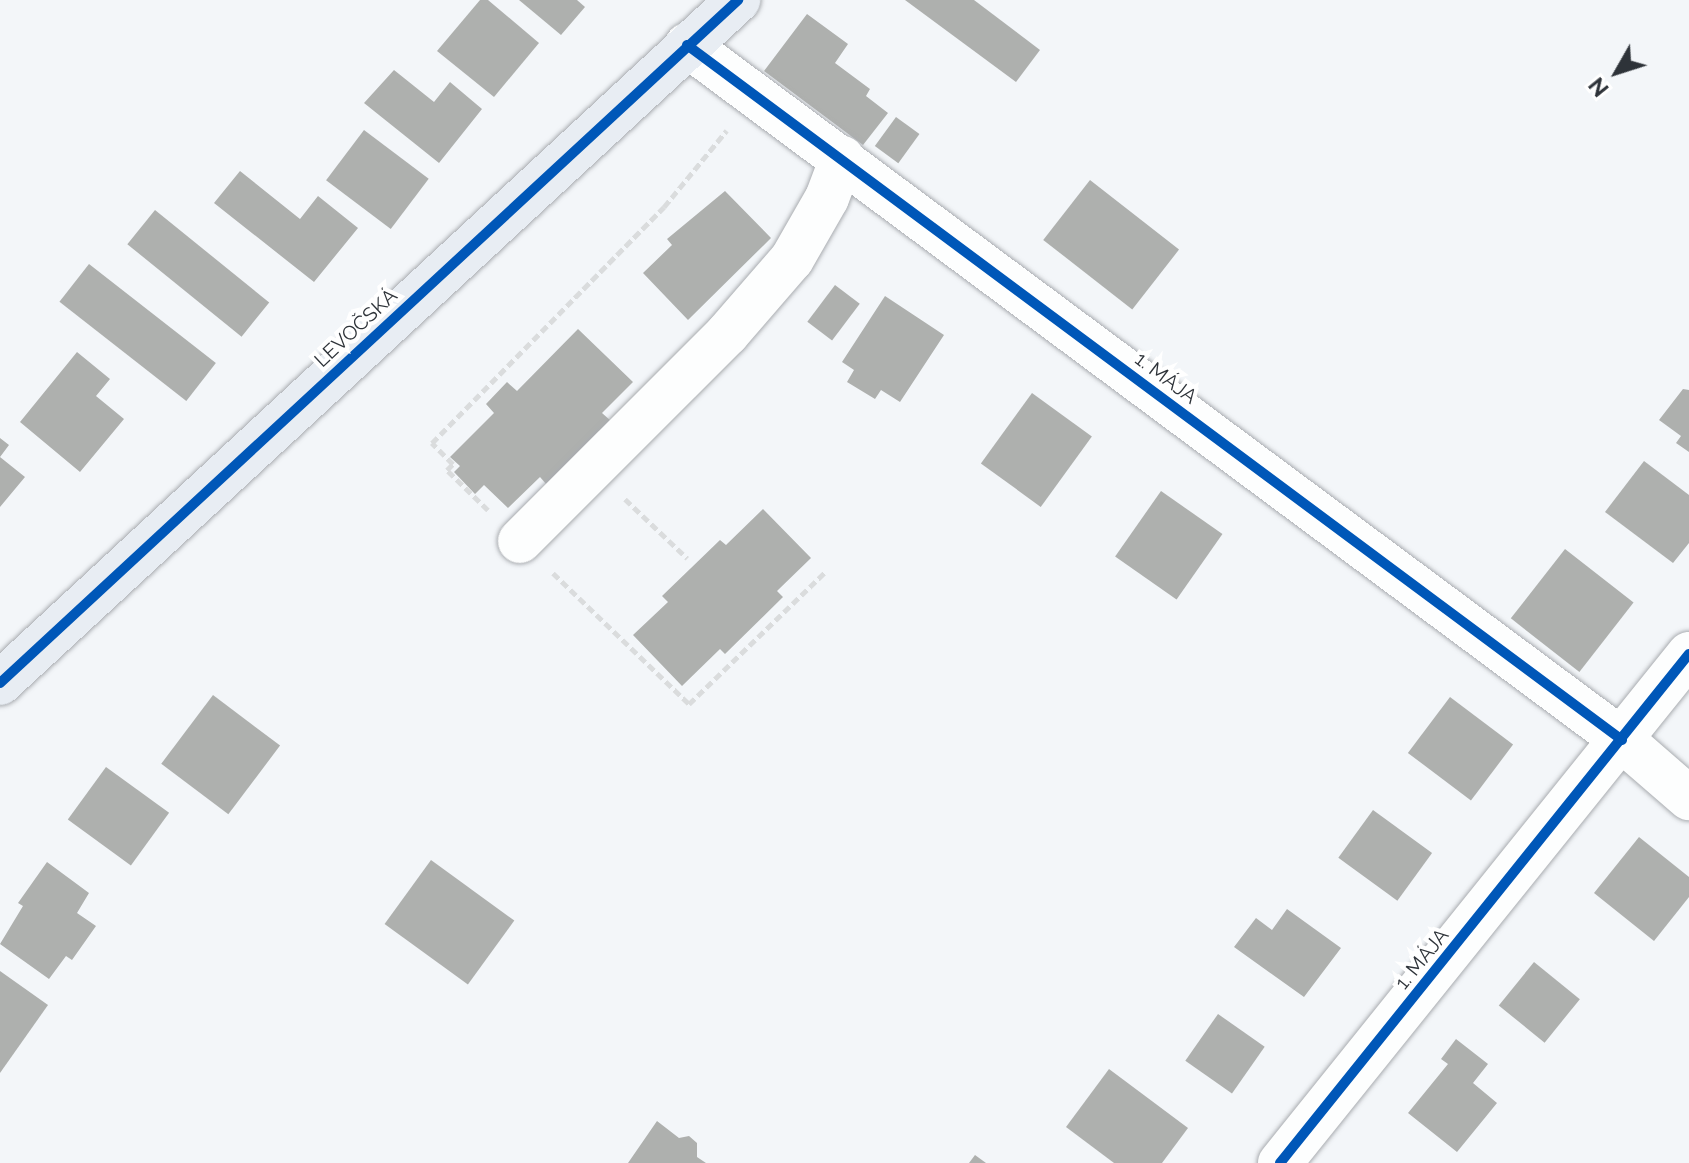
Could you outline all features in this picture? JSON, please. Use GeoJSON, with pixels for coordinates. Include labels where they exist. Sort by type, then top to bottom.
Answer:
{"type":"FeatureCollection","features":[{"type":"Feature","properties":{"kind":"main road","name":"LEVOČSKÁ"},"geometry":{"type":"LineString","coordinates":[[0,683],[738,0]]}},
{"type":"Feature","properties":{"kind":"street","name":"1. MÁJA"},"geometry":{"type":"LineString","coordinates":[[687,45],[1622,740]]}},
{"type":"Feature","properties":{"kind":"street"},"geometry":{"type":"LineString","coordinates":[[520,541],[727,334],[792,259],[827,198],[842,158]]}},
{"type":"Feature","properties":{"kind":"street","name":"1. MÁJA"},"geometry":{"type":"LineString","coordinates":[[1280,1163],[1689,654]]}},
{"type":"Feature","properties":{"kind":"street"},"geometry":{"type":"LineString","coordinates":[[1622,740],[1689,798]]}},
{"type":"Feature","properties":{"kind":"path"},"geometry":{"type":"LineString","coordinates":[[592,468],[687,558]]}},
{"type":"Feature","properties":{"kind":"building"},"geometry":{"type":"Polygon","coordinates":[[[480,0],[488,0],[539,43],[494,97],[437,51],[480,0]]]}},
{"type":"Feature","properties":{"kind":"building"},"geometry":{"type":"Polygon","coordinates":[[[519,0],[577,0],[585,7],[561,35],[519,0]]]}},
{"type":"Feature","properties":{"kind":"building"},"geometry":{"type":"Polygon","coordinates":[[[905,0],[974,0],[1040,50],[1016,82],[905,0]]]}},
{"type":"Feature","properties":{"kind":"building"},"geometry":{"type":"Polygon","coordinates":[[[807,14],[848,44],[835,63],[870,89],[866,96],[888,113],[863,145],[764,71],[807,14]]]}},
{"type":"Feature","properties":{"kind":"building"},"geometry":{"type":"Polygon","coordinates":[[[394,70],[434,102],[450,82],[482,109],[439,163],[364,103],[394,70]]]}},
{"type":"Feature","properties":{"kind":"building"},"geometry":{"type":"Polygon","coordinates":[[[896,117],[919,134],[898,163],[875,146],[896,117]]]}},
{"type":"Feature","properties":{"kind":"building"},"geometry":{"type":"Polygon","coordinates":[[[364,130],[429,179],[391,229],[326,180],[364,130]]]}},
{"type":"Feature","properties":{"kind":"building"},"geometry":{"type":"Polygon","coordinates":[[[240,171],[300,219],[318,196],[358,228],[314,282],[214,203],[240,171]]]}},
{"type":"Feature","properties":{"kind":"building"},"geometry":{"type":"Polygon","coordinates":[[[1090,180],[1179,250],[1132,309],[1043,240],[1090,180]]]}},
{"type":"Feature","properties":{"kind":"building"},"geometry":{"type":"Polygon","coordinates":[[[725,191],[771,238],[688,320],[643,273],[672,245],[667,239],[725,191]]]}},
{"type":"Feature","properties":{"kind":"building"},"geometry":{"type":"Polygon","coordinates":[[[155,210],[269,303],[242,337],[127,244],[155,210]]]}},
{"type":"Feature","properties":{"kind":"building"},"geometry":{"type":"Polygon","coordinates":[[[89,264],[216,363],[186,401],[59,302],[89,264]]]}},
{"type":"Feature","properties":{"kind":"building"},"geometry":{"type":"Polygon","coordinates":[[[835,285],[860,304],[832,340],[807,322],[835,285]]]}},
{"type":"Feature","properties":{"kind":"building"},"geometry":{"type":"Polygon","coordinates":[[[885,296],[944,335],[900,402],[881,390],[875,399],[847,382],[854,370],[842,362],[885,296]]]}},
{"type":"Feature","properties":{"kind":"building"},"geometry":{"type":"Polygon","coordinates":[[[578,329],[633,382],[602,413],[611,421],[547,485],[540,477],[508,508],[484,485],[475,494],[454,472],[460,466],[450,457],[494,413],[486,404],[507,382],[517,391],[578,329]]]}},
{"type":"Feature","properties":{"kind":"building"},"geometry":{"type":"Polygon","coordinates":[[[77,352],[110,379],[96,396],[124,419],[80,472],[20,422],[77,352]]]}},
{"type":"Feature","properties":{"kind":"building"},"geometry":{"type":"Polygon","coordinates":[[[1683,389],[1689,390],[1689,452],[1676,443],[1681,436],[1659,420],[1683,389]]]}},
{"type":"Feature","properties":{"kind":"building"},"geometry":{"type":"Polygon","coordinates":[[[1032,393],[1092,436],[1041,507],[981,463],[1032,393]]]}},
{"type":"Feature","properties":{"kind":"building"},"geometry":{"type":"Polygon","coordinates":[[[0,438],[9,445],[0,457],[0,438]]]}},
{"type":"Feature","properties":{"kind":"building"},"geometry":{"type":"Polygon","coordinates":[[[0,457],[25,477],[0,507],[0,457]]]}},
{"type":"Feature","properties":{"kind":"building"},"geometry":{"type":"Polygon","coordinates":[[[1644,461],[1689,495],[1689,543],[1673,563],[1605,512],[1644,461]]]}},
{"type":"Feature","properties":{"kind":"building"},"geometry":{"type":"Polygon","coordinates":[[[1161,491],[1222,534],[1177,600],[1115,557],[1161,491]]]}},
{"type":"Feature","properties":{"kind":"building"},"geometry":{"type":"Polygon","coordinates":[[[763,509],[811,558],[777,591],[783,597],[725,654],[720,649],[682,686],[633,635],[668,602],[662,596],[720,540],[726,545],[763,509]]]}},
{"type":"Feature","properties":{"kind":"building"},"geometry":{"type":"Polygon","coordinates":[[[1565,549],[1634,603],[1579,672],[1511,618],[1565,549]]]}},
{"type":"Feature","properties":{"kind":"building"},"geometry":{"type":"Polygon","coordinates":[[[213,695],[280,746],[228,814],[161,764],[213,695]]]}},
{"type":"Feature","properties":{"kind":"building"},"geometry":{"type":"Polygon","coordinates":[[[1450,697],[1513,745],[1471,800],[1408,753],[1450,697]]]}},
{"type":"Feature","properties":{"kind":"building"},"geometry":{"type":"Polygon","coordinates":[[[106,767],[169,813],[131,865],[68,820],[106,767]]]}},
{"type":"Feature","properties":{"kind":"building"},"geometry":{"type":"Polygon","coordinates":[[[1373,810],[1432,853],[1397,901],[1338,858],[1373,810]]]}},
{"type":"Feature","properties":{"kind":"building"},"geometry":{"type":"Polygon","coordinates":[[[1639,837],[1689,877],[1689,897],[1654,941],[1594,893],[1639,837]]]}},
{"type":"Feature","properties":{"kind":"building"},"geometry":{"type":"Polygon","coordinates":[[[431,860],[514,921],[468,984],[385,924],[431,860]]]}},
{"type":"Feature","properties":{"kind":"building"},"geometry":{"type":"Polygon","coordinates":[[[47,862],[89,893],[77,913],[96,926],[72,960],[66,956],[49,979],[0,944],[23,906],[18,903],[47,862]]]}},
{"type":"Feature","properties":{"kind":"building"},"geometry":{"type":"Polygon","coordinates":[[[1287,909],[1341,948],[1304,997],[1234,947],[1256,918],[1272,930],[1287,909]]]}},
{"type":"Feature","properties":{"kind":"building"},"geometry":{"type":"Polygon","coordinates":[[[1534,962],[1580,999],[1545,1043],[1499,1006],[1534,962]]]}},
{"type":"Feature","properties":{"kind":"building"},"geometry":{"type":"Polygon","coordinates":[[[0,971],[48,1005],[0,1073],[0,971]]]}},
{"type":"Feature","properties":{"kind":"building"},"geometry":{"type":"Polygon","coordinates":[[[1218,1014],[1265,1047],[1232,1093],[1185,1061],[1218,1014]]]}},
{"type":"Feature","properties":{"kind":"building"},"geometry":{"type":"Polygon","coordinates":[[[1456,1039],[1488,1064],[1473,1083],[1497,1103],[1457,1152],[1408,1113],[1448,1064],[1441,1059],[1456,1039]]]}},
{"type":"Feature","properties":{"kind":"building"},"geometry":{"type":"Polygon","coordinates":[[[1109,1069],[1188,1128],[1162,1163],[1114,1163],[1066,1127],[1109,1069]]]}},
{"type":"Feature","properties":{"kind":"building"},"geometry":{"type":"Polygon","coordinates":[[[657,1121],[679,1138],[689,1136],[697,1143],[697,1157],[706,1163],[628,1163],[657,1121]]]}},
{"type":"Feature","properties":{"kind":"building"},"geometry":{"type":"Polygon","coordinates":[[[975,1155],[986,1163],[969,1163],[975,1155]]]}},
{"type":"Feature","properties":{"kind":"cycle path"},"geometry":{"type":"LineString","coordinates":[[0,683],[738,0]]}},
{"type":"Feature","properties":{"kind":"cycle path"},"geometry":{"type":"LineString","coordinates":[[687,45],[1622,740]]}},
{"type":"Feature","properties":{"kind":"cycle path"},"geometry":{"type":"LineString","coordinates":[[1280,1163],[1689,654]]}}]}
